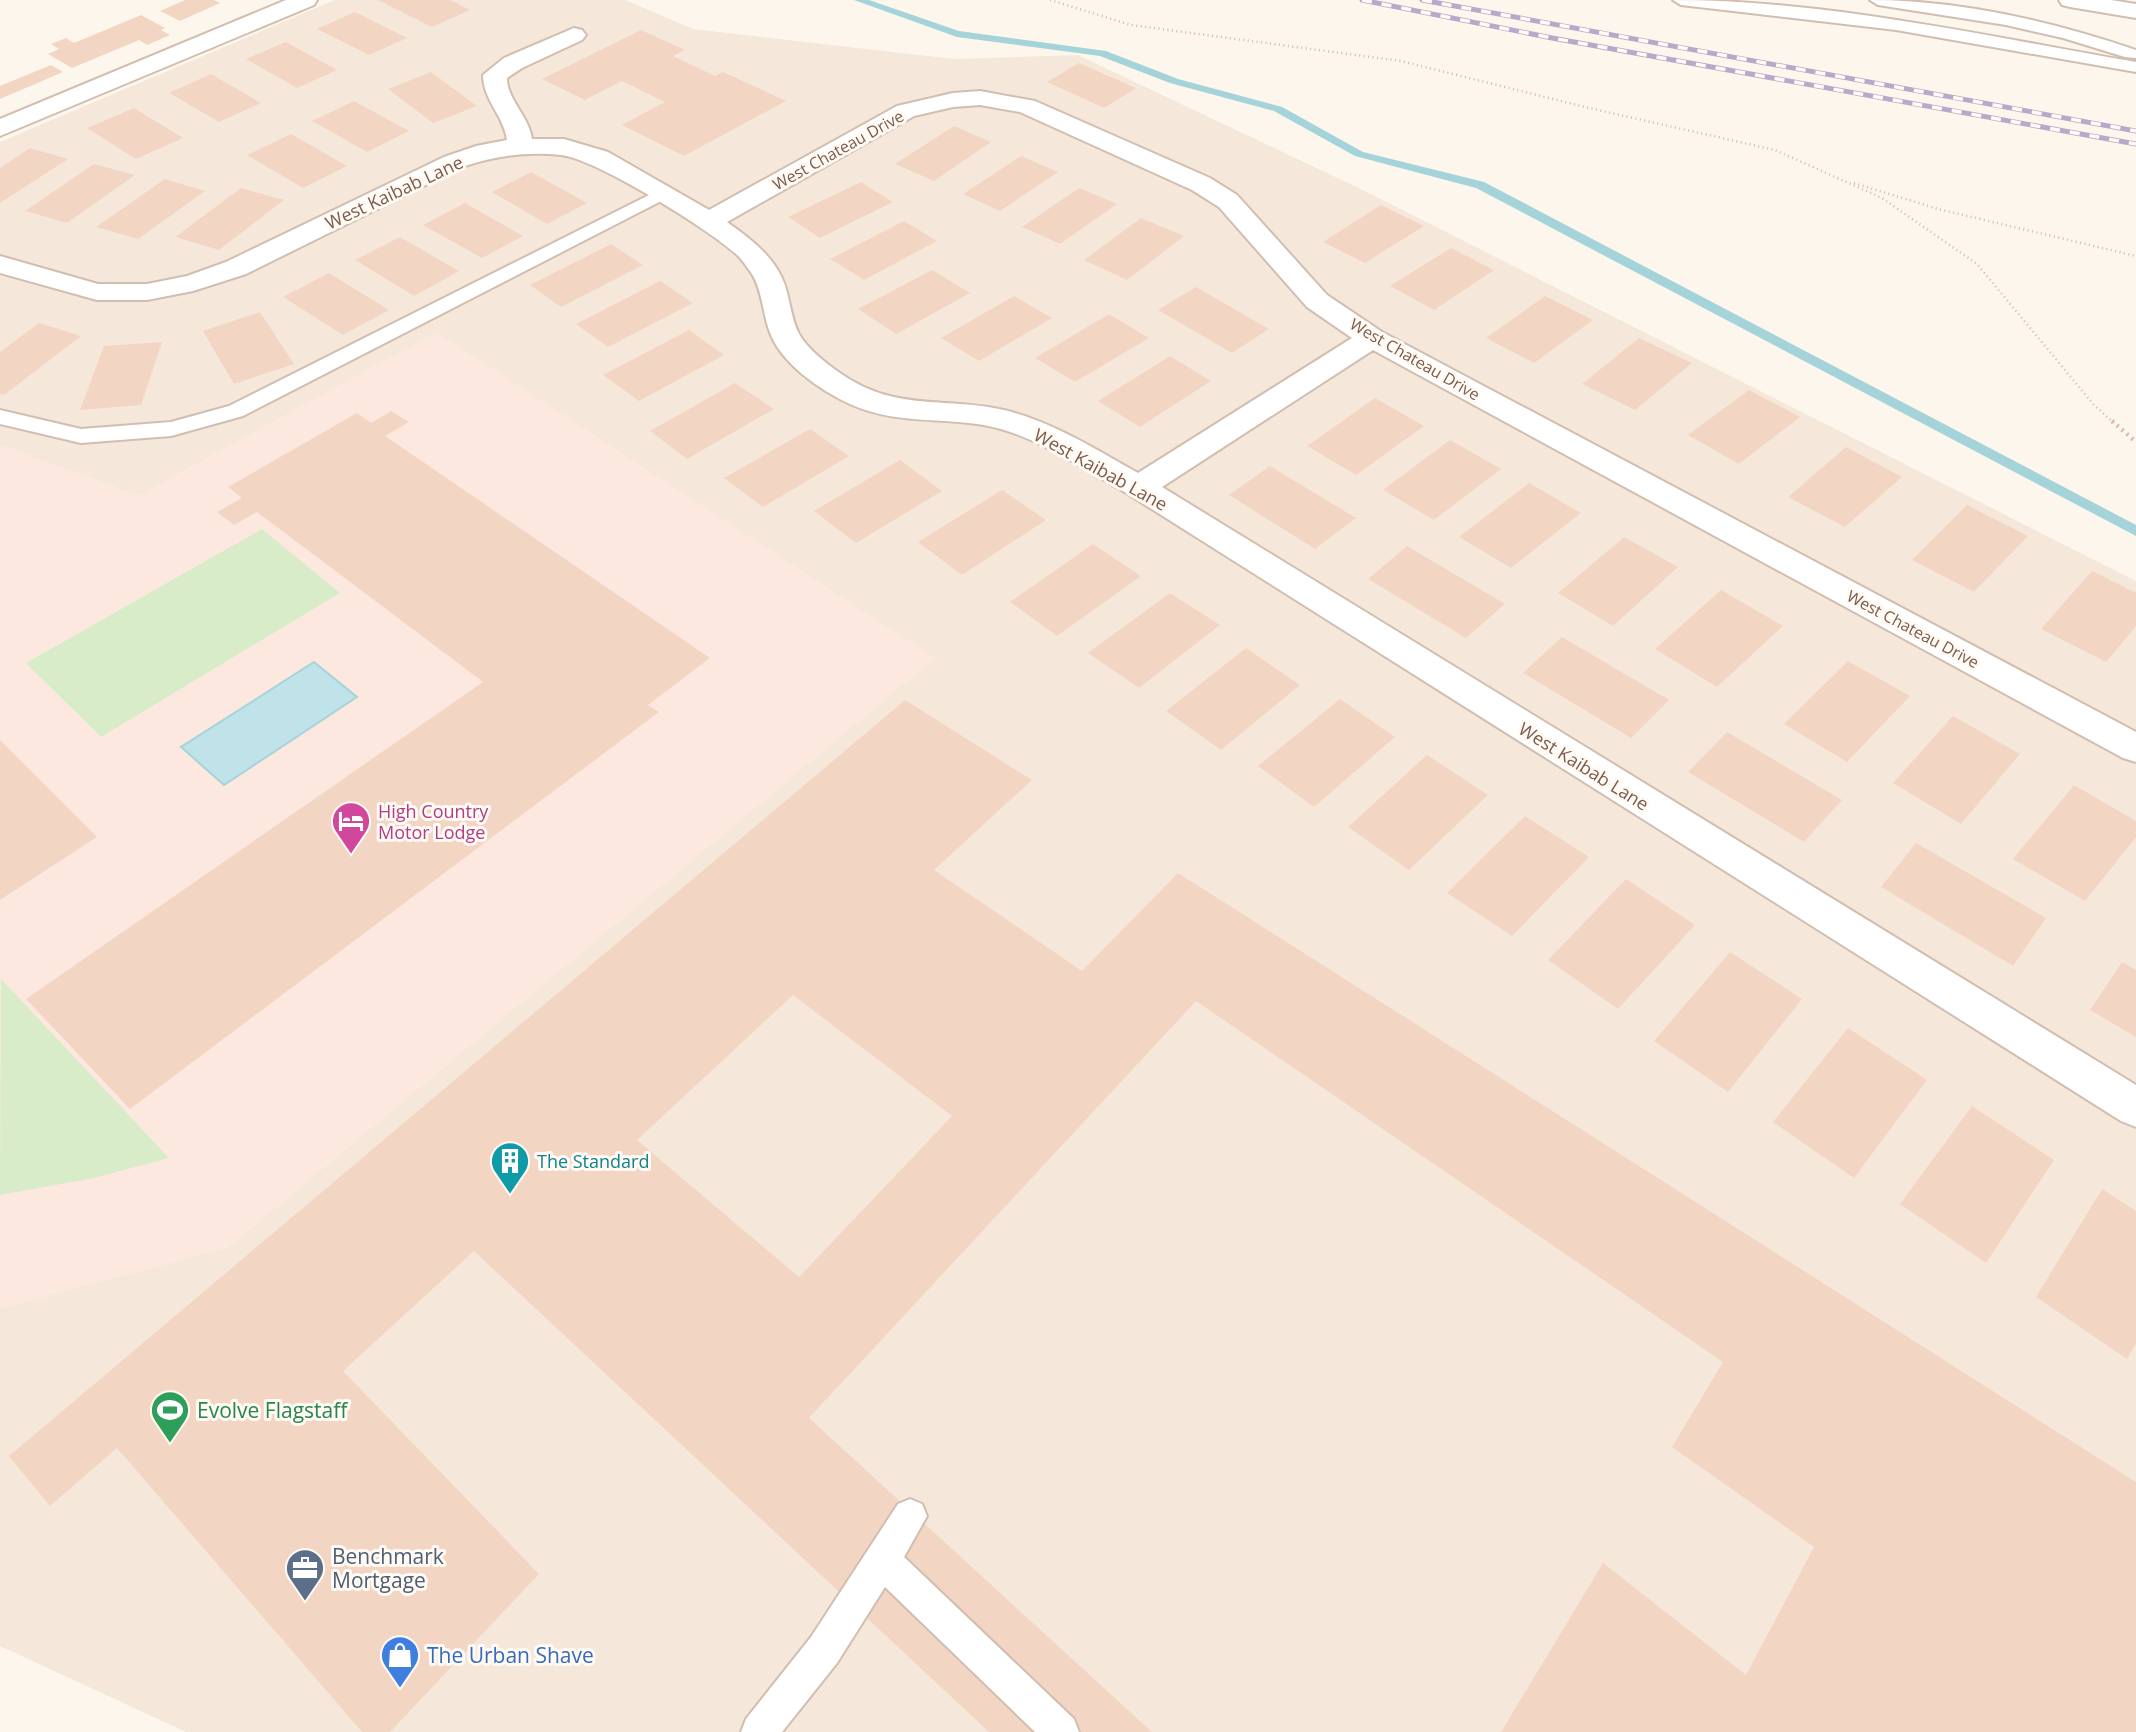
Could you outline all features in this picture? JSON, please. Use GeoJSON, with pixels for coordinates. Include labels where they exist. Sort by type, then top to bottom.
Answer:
{"type":"FeatureCollection","features":[{"type":"Feature","properties":{"kind":"street"},"geometry":{"type":"LineString","coordinates":[[0,128],[306,0]]}},
{"type":"Feature","properties":{"kind":"street"},"geometry":{"type":"LineString","coordinates":[[2070,0],[2136,11]]}},
{"type":"Feature","properties":{"kind":"street"},"geometry":{"type":"LineString","coordinates":[[520,146],[518,128],[495,88],[495,75],[513,63],[574,35]]}},
{"type":"Feature","properties":{"kind":"street","name":"West Chateau Drive"},"geometry":{"type":"LineString","coordinates":[[709,221],[906,111],[953,100],[1005,101],[1047,114],[1201,184],[1219,195],[1251,225],[1294,278],[1317,301],[1372,338],[2136,748]]}},
{"type":"Feature","properties":{"kind":"street","name":"West Kaibab Lane"},"geometry":{"type":"LineString","coordinates":[[0,264],[97,292],[147,292],[193,284],[236,268],[453,162],[485,151],[520,146],[564,147],[599,157],[709,221],[747,249],[768,277],[784,333],[799,354],[827,378],[860,397],[890,408],[1001,419],[1041,432],[1139,487],[2136,1108]]}},
{"type":"Feature","properties":{"kind":"street"},"geometry":{"type":"LineString","coordinates":[[1139,487],[1372,338]]}},
{"type":"Feature","properties":{"kind":"lane"},"geometry":{"type":"LineString","coordinates":[[1681,0],[1896,25],[2136,67]]}},
{"type":"Feature","properties":{"kind":"lane"},"geometry":{"type":"LineString","coordinates":[[1878,0],[2036,25],[2085,37],[2136,55]]}},
{"type":"Feature","properties":{"kind":"lane"},"geometry":{"type":"LineString","coordinates":[[0,417],[81,436],[171,429],[236,411],[661,194]]}},
{"type":"Feature","properties":{"kind":"lane"},"geometry":{"type":"LineString","coordinates":[[760,1732],[824,1650],[910,1516]]}},
{"type":"Feature","properties":{"kind":"lane"},"geometry":{"type":"LineString","coordinates":[[882,1560],[1061,1732]]}},
{"type":"Feature","properties":{"kind":"path"},"geometry":{"type":"LineString","coordinates":[[1050,0],[1131,25],[1401,61],[1589,108],[1775,150],[1882,198],[1977,264],[2094,405],[2136,442]]}},
{"type":"Feature","properties":{"kind":"path"},"geometry":{"type":"LineString","coordinates":[[1837,178],[1938,209],[2136,256]]}},
{"type":"Feature","properties":{"kind":"shaded area"},"geometry":{"type":"Polygon","coordinates":[[[335,0],[625,0],[693,29],[954,59],[1078,55],[1363,190],[2136,581],[2136,1732],[186,1732],[0,1646],[0,1308],[229,1247],[437,332],[139,496],[0,445],[0,142],[335,0]]]}},
{"type":"Feature","properties":{"kind":"shaded area"},"geometry":{"type":"Polygon","coordinates":[[[436,332],[935,658],[229,1247],[0,1308],[0,445],[139,496],[436,332]]]}},
{"type":"Feature","properties":{"kind":"green space"},"geometry":{"type":"Polygon","coordinates":[[[262,529],[340,593],[101,737],[26,663],[262,529]]]}},
{"type":"Feature","properties":{"kind":"green space"},"geometry":{"type":"Polygon","coordinates":[[[1,979],[169,1158],[94,1178],[0,1195],[1,979]]]}},
{"type":"Feature","properties":{"kind":"water"},"geometry":{"type":"Polygon","coordinates":[[[314,662],[357,697],[224,785],[181,747],[314,662]]]}},
{"type":"Feature","properties":{"kind":"building"},"geometry":{"type":"Polygon","coordinates":[[[185,0],[214,0],[220,3],[180,21],[160,11],[185,0]]]}},
{"type":"Feature","properties":{"kind":"building"},"geometry":{"type":"Polygon","coordinates":[[[378,0],[450,0],[470,10],[432,27],[378,0]]]}},
{"type":"Feature","properties":{"kind":"building"},"geometry":{"type":"Polygon","coordinates":[[[355,12],[407,38],[369,55],[317,29],[355,12]]]}},
{"type":"Feature","properties":{"kind":"building"},"geometry":{"type":"Polygon","coordinates":[[[141,15],[165,28],[161,30],[170,35],[147,45],[139,40],[72,68],[48,54],[59,49],[51,44],[66,38],[74,43],[141,15]]]}},
{"type":"Feature","properties":{"kind":"building"},"geometry":{"type":"Polygon","coordinates":[[[641,30],[685,50],[673,56],[715,76],[723,72],[786,101],[684,156],[622,125],[665,102],[622,81],[585,100],[542,79],[641,30]]]}},
{"type":"Feature","properties":{"kind":"building"},"geometry":{"type":"Polygon","coordinates":[[[286,42],[337,70],[297,88],[246,59],[286,42]]]}},
{"type":"Feature","properties":{"kind":"building"},"geometry":{"type":"Polygon","coordinates":[[[1079,63],[1136,88],[1104,108],[1047,82],[1079,63]]]}},
{"type":"Feature","properties":{"kind":"building"},"geometry":{"type":"Polygon","coordinates":[[[51,65],[63,72],[0,99],[0,86],[51,65]]]}},
{"type":"Feature","properties":{"kind":"building"},"geometry":{"type":"Polygon","coordinates":[[[431,72],[477,106],[433,123],[388,89],[431,72]]]}},
{"type":"Feature","properties":{"kind":"building"},"geometry":{"type":"Polygon","coordinates":[[[211,74],[261,103],[219,122],[169,93],[211,74]]]}},
{"type":"Feature","properties":{"kind":"building"},"geometry":{"type":"Polygon","coordinates":[[[354,101],[409,131],[367,152],[312,121],[354,101]]]}},
{"type":"Feature","properties":{"kind":"building"},"geometry":{"type":"Polygon","coordinates":[[[134,108],[183,138],[136,159],[87,128],[134,108]]]}},
{"type":"Feature","properties":{"kind":"building"},"geometry":{"type":"Polygon","coordinates":[[[954,126],[991,142],[934,181],[895,164],[954,126]]]}},
{"type":"Feature","properties":{"kind":"building"},"geometry":{"type":"Polygon","coordinates":[[[291,134],[347,166],[303,188],[247,155],[291,134]]]}},
{"type":"Feature","properties":{"kind":"building"},"geometry":{"type":"Polygon","coordinates":[[[30,148],[68,159],[0,203],[0,168],[30,148]]]}},
{"type":"Feature","properties":{"kind":"building"},"geometry":{"type":"Polygon","coordinates":[[[1021,156],[1058,172],[1000,211],[963,194],[1021,156]]]}},
{"type":"Feature","properties":{"kind":"building"},"geometry":{"type":"Polygon","coordinates":[[[94,164],[135,175],[67,223],[25,211],[94,164]]]}},
{"type":"Feature","properties":{"kind":"building"},"geometry":{"type":"Polygon","coordinates":[[[531,172],[587,203],[547,224],[492,192],[531,172]]]}},
{"type":"Feature","properties":{"kind":"building"},"geometry":{"type":"Polygon","coordinates":[[[165,179],[205,191],[138,239],[96,227],[165,179]]]}},
{"type":"Feature","properties":{"kind":"building"},"geometry":{"type":"Polygon","coordinates":[[[861,182],[893,202],[820,238],[788,217],[861,182]]]}},
{"type":"Feature","properties":{"kind":"building"},"geometry":{"type":"Polygon","coordinates":[[[241,188],[284,200],[219,250],[175,237],[241,188]]]}},
{"type":"Feature","properties":{"kind":"building"},"geometry":{"type":"Polygon","coordinates":[[[1079,188],[1117,204],[1060,244],[1022,227],[1079,188]]]}},
{"type":"Feature","properties":{"kind":"building"},"geometry":{"type":"Polygon","coordinates":[[[465,203],[523,236],[482,258],[423,225],[465,203]]]}},
{"type":"Feature","properties":{"kind":"building"},"geometry":{"type":"Polygon","coordinates":[[[1381,205],[1424,226],[1365,263],[1323,242],[1381,205]]]}},
{"type":"Feature","properties":{"kind":"building"},"geometry":{"type":"Polygon","coordinates":[[[1141,218],[1184,236],[1127,280],[1084,260],[1141,218]]]}},
{"type":"Feature","properties":{"kind":"building"},"geometry":{"type":"Polygon","coordinates":[[[904,221],[937,241],[864,280],[830,259],[904,221]]]}},
{"type":"Feature","properties":{"kind":"building"},"geometry":{"type":"Polygon","coordinates":[[[400,237],[459,271],[414,296],[355,260],[400,237]]]}},
{"type":"Feature","properties":{"kind":"building"},"geometry":{"type":"Polygon","coordinates":[[[611,244],[643,265],[561,307],[530,285],[611,244]]]}},
{"type":"Feature","properties":{"kind":"building"},"geometry":{"type":"Polygon","coordinates":[[[1451,248],[1494,270],[1434,310],[1390,286],[1451,248]]]}},
{"type":"Feature","properties":{"kind":"building"},"geometry":{"type":"Polygon","coordinates":[[[932,270],[970,293],[896,334],[858,309],[932,270]]]}},
{"type":"Feature","properties":{"kind":"building"},"geometry":{"type":"Polygon","coordinates":[[[329,273],[389,310],[343,335],[283,297],[329,273]]]}},
{"type":"Feature","properties":{"kind":"building"},"geometry":{"type":"Polygon","coordinates":[[[660,281],[693,303],[608,347],[576,324],[660,281]]]}},
{"type":"Feature","properties":{"kind":"building"},"geometry":{"type":"Polygon","coordinates":[[[1196,287],[1269,329],[1232,353],[1158,310],[1196,287]]]}},
{"type":"Feature","properties":{"kind":"building"},"geometry":{"type":"Polygon","coordinates":[[[1014,296],[1052,318],[979,361],[941,338],[1014,296]]]}},
{"type":"Feature","properties":{"kind":"building"},"geometry":{"type":"Polygon","coordinates":[[[1545,296],[1593,320],[1534,363],[1486,338],[1545,296]]]}},
{"type":"Feature","properties":{"kind":"building"},"geometry":{"type":"Polygon","coordinates":[[[260,312],[294,364],[234,384],[203,331],[260,312]]]}},
{"type":"Feature","properties":{"kind":"building"},"geometry":{"type":"Polygon","coordinates":[[[1109,314],[1149,338],[1075,382],[1035,358],[1109,314]]]}},
{"type":"Feature","properties":{"kind":"building"},"geometry":{"type":"Polygon","coordinates":[[[39,323],[81,336],[4,395],[0,394],[0,352],[39,323]]]}},
{"type":"Feature","properties":{"kind":"building"},"geometry":{"type":"Polygon","coordinates":[[[689,330],[724,355],[639,401],[603,375],[689,330]]]}},
{"type":"Feature","properties":{"kind":"building"},"geometry":{"type":"Polygon","coordinates":[[[1639,338],[1692,363],[1635,410],[1582,384],[1639,338]]]}},
{"type":"Feature","properties":{"kind":"building"},"geometry":{"type":"Polygon","coordinates":[[[162,342],[141,405],[80,410],[104,346],[162,342]]]}},
{"type":"Feature","properties":{"kind":"building"},"geometry":{"type":"Polygon","coordinates":[[[1170,356],[1211,381],[1140,427],[1098,401],[1170,356]]]}},
{"type":"Feature","properties":{"kind":"building"},"geometry":{"type":"Polygon","coordinates":[[[735,383],[774,409],[687,459],[650,431],[735,383]]]}},
{"type":"Feature","properties":{"kind":"building"},"geometry":{"type":"Polygon","coordinates":[[[1749,390],[1800,417],[1739,464],[1688,435],[1749,390]]]}},
{"type":"Feature","properties":{"kind":"building"},"geometry":{"type":"Polygon","coordinates":[[[1375,398],[1424,426],[1356,475],[1307,446],[1375,398]]]}},
{"type":"Feature","properties":{"kind":"building","name":"High Country Motor Lodge"},"geometry":{"type":"Polygon","coordinates":[[[391,411],[409,422],[385,436],[710,658],[648,705],[659,712],[130,1109],[26,999],[483,682],[257,512],[234,525],[217,512],[242,498],[228,487],[357,413],[371,423],[391,411]]]}},
{"type":"Feature","properties":{"kind":"building"},"geometry":{"type":"Polygon","coordinates":[[[810,429],[849,456],[763,507],[724,478],[810,429]]]}},
{"type":"Feature","properties":{"kind":"building"},"geometry":{"type":"Polygon","coordinates":[[[1450,440],[1501,469],[1434,520],[1383,490],[1450,440]]]}},
{"type":"Feature","properties":{"kind":"building"},"geometry":{"type":"Polygon","coordinates":[[[1846,447],[1902,477],[1845,527],[1788,497],[1846,447]]]}},
{"type":"Feature","properties":{"kind":"building"},"geometry":{"type":"Polygon","coordinates":[[[900,460],[942,491],[856,543],[814,511],[900,460]]]}},
{"type":"Feature","properties":{"kind":"building"},"geometry":{"type":"Polygon","coordinates":[[[1270,466],[1356,518],[1315,549],[1229,495],[1270,466]]]}},
{"type":"Feature","properties":{"kind":"building"},"geometry":{"type":"Polygon","coordinates":[[[1529,483],[1581,513],[1511,568],[1459,537],[1529,483]]]}},
{"type":"Feature","properties":{"kind":"building"},"geometry":{"type":"Polygon","coordinates":[[[1002,490],[1046,520],[962,575],[918,542],[1002,490]]]}},
{"type":"Feature","properties":{"kind":"building"},"geometry":{"type":"Polygon","coordinates":[[[1967,505],[2028,536],[1974,592],[1912,560],[1967,505]]]}},
{"type":"Feature","properties":{"kind":"building"},"geometry":{"type":"Polygon","coordinates":[[[1624,537],[1678,567],[1613,626],[1558,593],[1624,537]]]}},
{"type":"Feature","properties":{"kind":"building"},"geometry":{"type":"Polygon","coordinates":[[[1093,544],[1141,576],[1057,636],[1010,602],[1093,544]]]}},
{"type":"Feature","properties":{"kind":"building"},"geometry":{"type":"Polygon","coordinates":[[[1407,546],[1505,604],[1466,638],[1368,579],[1407,546]]]}},
{"type":"Feature","properties":{"kind":"building"},"geometry":{"type":"Polygon","coordinates":[[[2092,571],[2136,593],[2136,626],[2106,662],[2041,629],[2092,571]]]}},
{"type":"Feature","properties":{"kind":"building"},"geometry":{"type":"Polygon","coordinates":[[[1721,590],[1783,626],[1717,687],[1655,649],[1721,590]]]}},
{"type":"Feature","properties":{"kind":"building"},"geometry":{"type":"Polygon","coordinates":[[[1170,593],[1220,625],[1139,688],[1088,653],[1170,593]]]}},
{"type":"Feature","properties":{"kind":"building"},"geometry":{"type":"Polygon","coordinates":[[[1562,637],[1669,700],[1631,738],[1523,673],[1562,637]]]}},
{"type":"Feature","properties":{"kind":"building"},"geometry":{"type":"Polygon","coordinates":[[[1246,648],[1300,685],[1221,750],[1166,711],[1246,648]]]}},
{"type":"Feature","properties":{"kind":"building"},"geometry":{"type":"Polygon","coordinates":[[[1848,661],[1910,696],[1847,762],[1784,724],[1848,661]]]}},
{"type":"Feature","properties":{"kind":"building"},"geometry":{"type":"Polygon","coordinates":[[[1340,699],[1395,737],[1314,807],[1258,766],[1340,699]]]}},
{"type":"Feature","properties":{"kind":"building","name":"The Standard"},"geometry":{"type":"Polygon","coordinates":[[[905,700],[1032,780],[934,870],[1082,971],[1178,873],[2136,1482],[2136,1732],[1501,1732],[1603,1563],[1746,1675],[1814,1547],[1672,1447],[1723,1362],[1196,1001],[809,1418],[1152,1732],[989,1732],[474,1251],[343,1371],[539,1574],[390,1732],[362,1732],[117,1448],[50,1506],[9,1456],[905,700]],[[793,995],[637,1140],[799,1277],[952,1116],[793,995]]]}},
{"type":"Feature","properties":{"kind":"building"},"geometry":{"type":"Polygon","coordinates":[[[1953,716],[2020,754],[1961,824],[1893,783],[1953,716]]]}},
{"type":"Feature","properties":{"kind":"building"},"geometry":{"type":"Polygon","coordinates":[[[1727,732],[1842,800],[1804,842],[1688,772],[1727,732]]]}},
{"type":"Feature","properties":{"kind":"building"},"geometry":{"type":"Polygon","coordinates":[[[0,740],[97,837],[0,900],[0,740]]]}},
{"type":"Feature","properties":{"kind":"building"},"geometry":{"type":"Polygon","coordinates":[[[1427,755],[1488,795],[1409,870],[1348,827],[1427,755]]]}},
{"type":"Feature","properties":{"kind":"building"},"geometry":{"type":"Polygon","coordinates":[[[2074,785],[2136,821],[2136,837],[2085,901],[2013,859],[2074,785]]]}},
{"type":"Feature","properties":{"kind":"building"},"geometry":{"type":"Polygon","coordinates":[[[1525,816],[1589,857],[1512,936],[1447,893],[1525,816]]]}},
{"type":"Feature","properties":{"kind":"building"},"geometry":{"type":"Polygon","coordinates":[[[1916,843],[2046,918],[2013,966],[1881,887],[1916,843]]]}},
{"type":"Feature","properties":{"kind":"building"},"geometry":{"type":"Polygon","coordinates":[[[1626,879],[1695,925],[1618,1009],[1548,960],[1626,879]]]}},
{"type":"Feature","properties":{"kind":"building"},"geometry":{"type":"Polygon","coordinates":[[[1730,952],[1802,999],[1728,1092],[1654,1041],[1730,952]]]}},
{"type":"Feature","properties":{"kind":"building"},"geometry":{"type":"Polygon","coordinates":[[[2122,962],[2136,970],[2136,1037],[2090,1010],[2122,962]]]}},
{"type":"Feature","properties":{"kind":"building"},"geometry":{"type":"Polygon","coordinates":[[[1848,1028],[1927,1080],[1854,1178],[1773,1122],[1848,1028]]]}},
{"type":"Feature","properties":{"kind":"building"},"geometry":{"type":"Polygon","coordinates":[[[1972,1106],[2054,1160],[1986,1263],[1900,1204],[1972,1106]]]}},
{"type":"Feature","properties":{"kind":"building"},"geometry":{"type":"Polygon","coordinates":[[[2102,1189],[2136,1211],[2136,1343],[2127,1359],[2036,1297],[2102,1189]]]}},
{"type":"Feature","properties":{"kind":"waterway"},"geometry":{"type":"LineString","coordinates":[[859,0],[957,34],[1102,53],[1174,81],[1278,109],[1359,154],[1480,185],[2136,531]]}},
{"type":"Feature","properties":{"kind":"railway"},"geometry":{"type":"LineString","coordinates":[[1362,0],[1552,38],[2136,144]]}},
{"type":"Feature","properties":{"kind":"railway"},"geometry":{"type":"LineString","coordinates":[[1422,0],[2136,131]]}},
{"type":"Feature","properties":{"kind":"place","name":"High Country Motor Lodge"},"geometry":{"type":"Point","coordinates":[351,855]}},
{"type":"Feature","properties":{"kind":"place","name":"The Standard"},"geometry":{"type":"Point","coordinates":[510,1195]}},
{"type":"Feature","properties":{"kind":"place","name":"Evolve Flagstaff"},"geometry":{"type":"Point","coordinates":[170,1444]}},
{"type":"Feature","properties":{"kind":"place","name":"Benchmark Mortgage"},"geometry":{"type":"Point","coordinates":[305,1602]}},
{"type":"Feature","properties":{"kind":"place","name":"The Urban Shave"},"geometry":{"type":"Point","coordinates":[400,1689]}}]}
